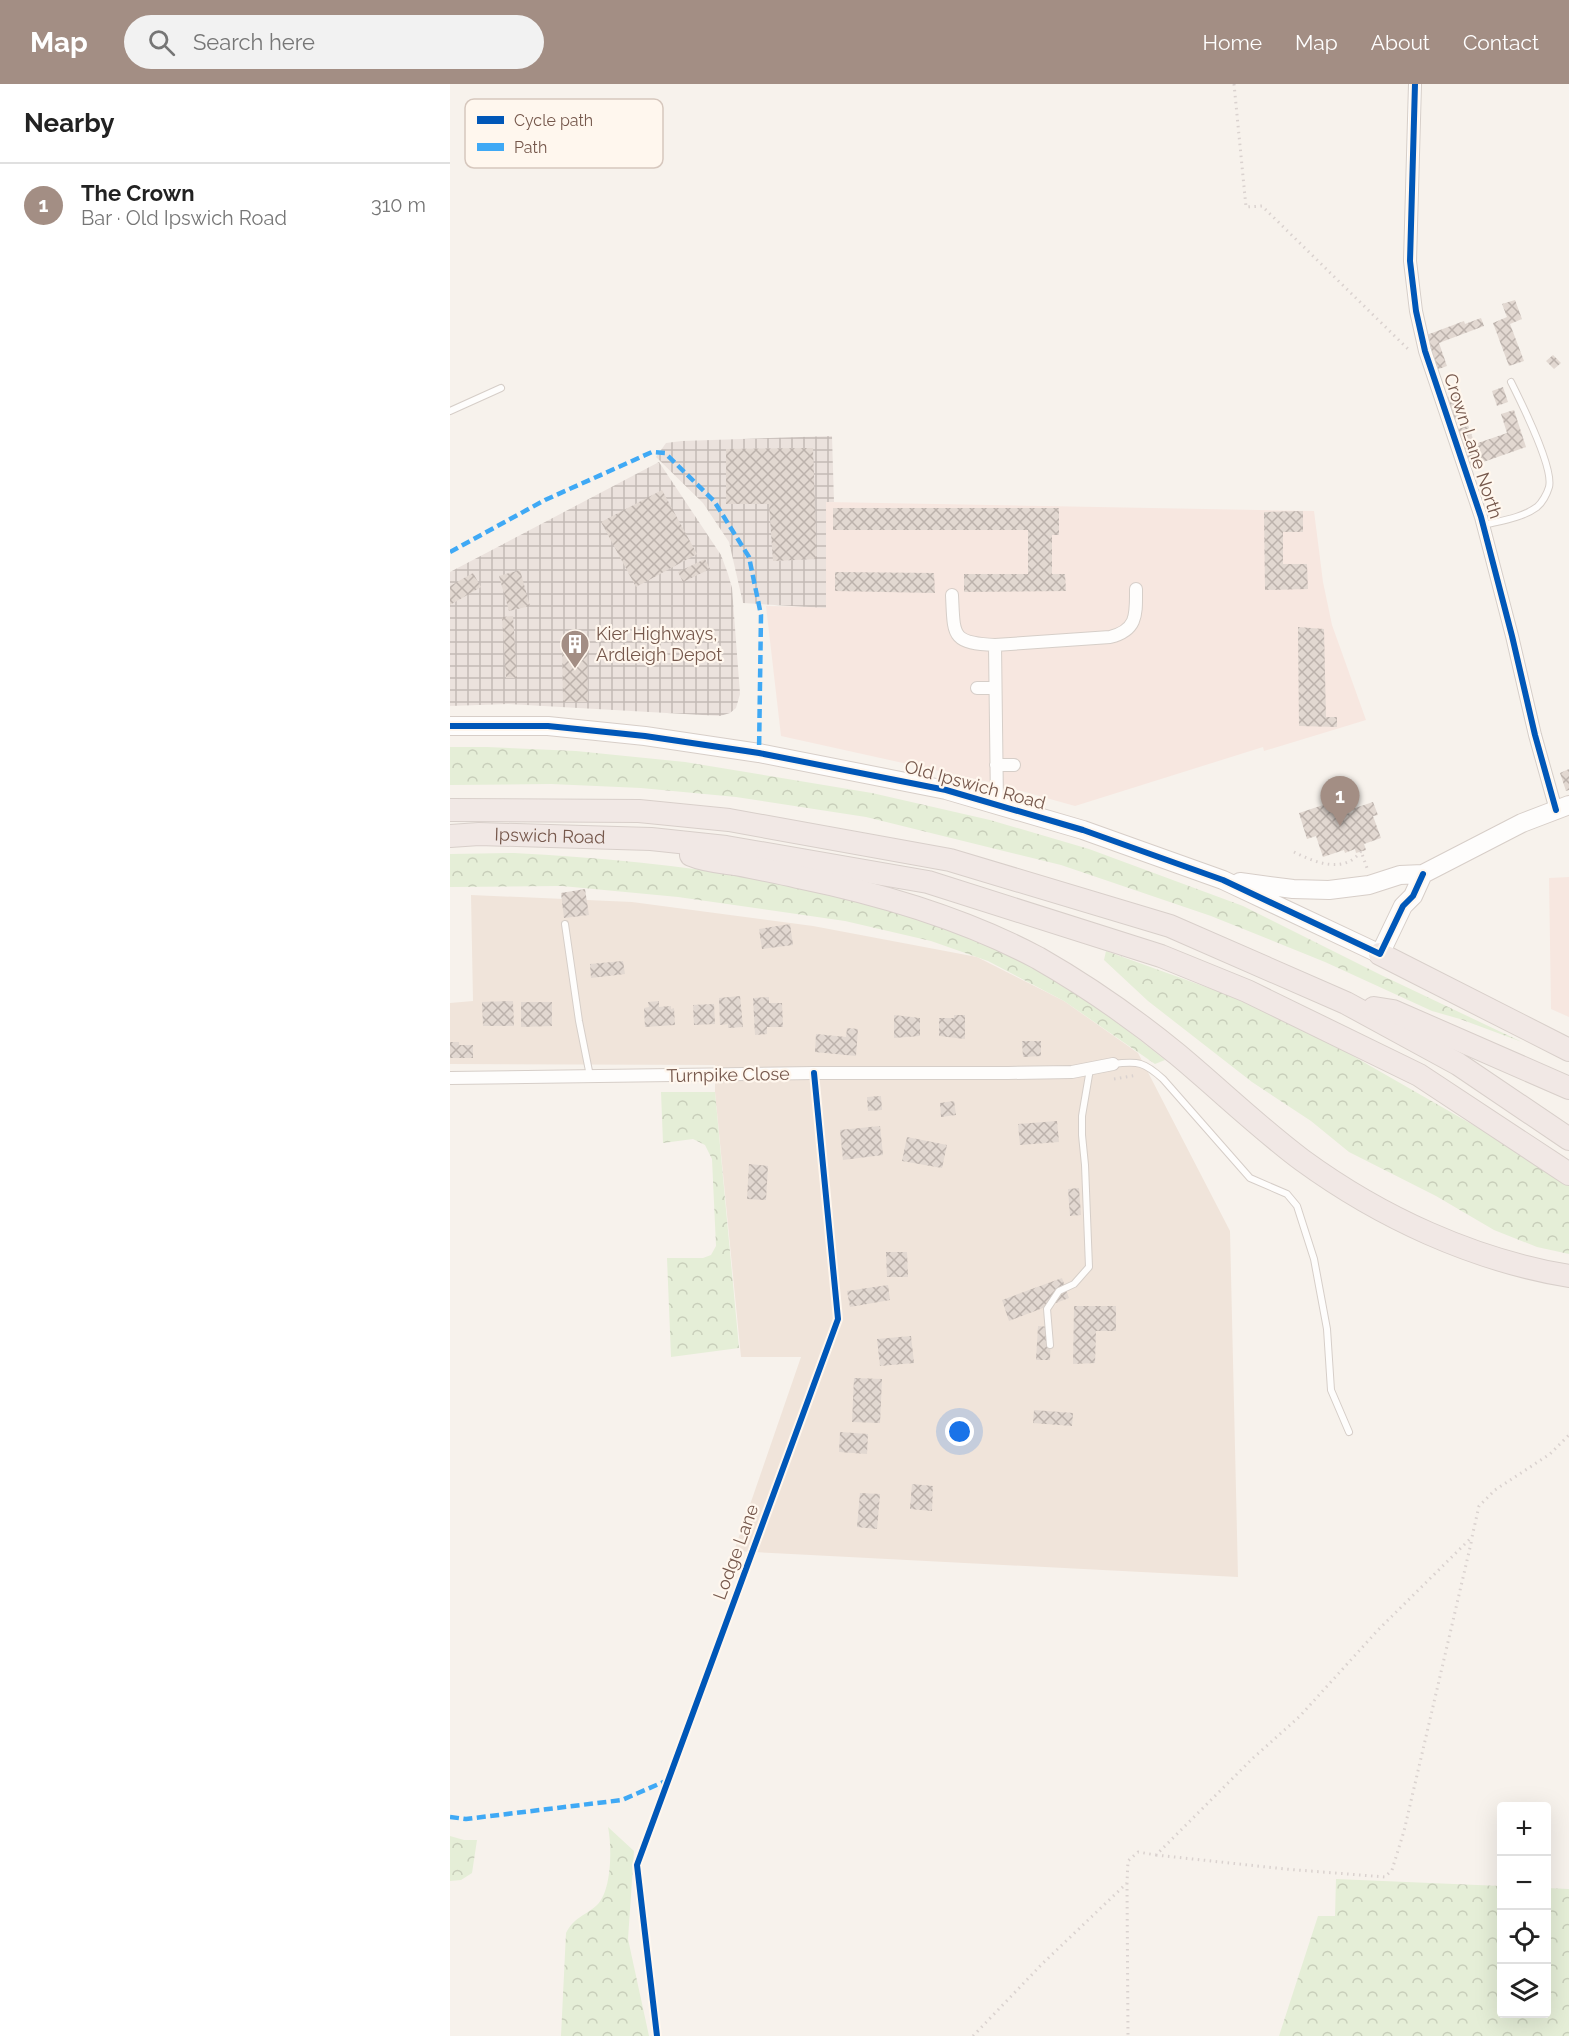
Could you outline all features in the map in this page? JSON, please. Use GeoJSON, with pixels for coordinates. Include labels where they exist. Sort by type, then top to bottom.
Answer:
{"type":"FeatureCollection","features":[{"type":"Feature","properties":{"kind":"highway","name":"Ipswich Road"},"geometry":{"type":"LineString","coordinates":[[450,810],[639,811],[729,820],[950,860],[1170,926],[1346,1003]]}},
{"type":"Feature","properties":{"kind":"highway","name":"Ipswich Road"},"geometry":{"type":"LineString","coordinates":[[450,836],[479,834],[651,839],[726,847],[928,882],[1161,957],[1246,990],[1419,1075],[1569,1174]]}},
{"type":"Feature","properties":{"kind":"highway"},"geometry":{"type":"LineString","coordinates":[[651,839],[698,858],[770,870],[879,896],[930,912],[996,938],[1035,957],[1102,997],[1177,1054],[1303,1160],[1366,1201],[1426,1233],[1485,1255],[1569,1276]]}},
{"type":"Feature","properties":{"kind":"highway"},"geometry":{"type":"LineString","coordinates":[[1380,954],[1569,1050]]}},
{"type":"Feature","properties":{"kind":"highway"},"geometry":{"type":"LineString","coordinates":[[1346,1003],[1393,1011],[1569,1088]]}},
{"type":"Feature","properties":{"kind":"highway"},"geometry":{"type":"LineString","coordinates":[[1346,1003],[1458,1064],[1569,1139]]}},
{"type":"Feature","properties":{"kind":"street","name":"Crown Lane North"},"geometry":{"type":"LineString","coordinates":[[1415,84],[1410,261],[1416,310],[1425,351],[1484,525],[1535,735],[1563,808]]}},
{"type":"Feature","properties":{"kind":"street"},"geometry":{"type":"LineString","coordinates":[[952,595],[956,632],[963,641],[995,645],[1110,637],[1121,634],[1134,620],[1136,589]]}},
{"type":"Feature","properties":{"kind":"street"},"geometry":{"type":"LineString","coordinates":[[995,645],[997,804]]}},
{"type":"Feature","properties":{"kind":"street"},"geometry":{"type":"LineString","coordinates":[[976,688],[995,687]]}},
{"type":"Feature","properties":{"kind":"street","name":"Old Ipswich Road"},"geometry":{"type":"LineString","coordinates":[[450,726],[548,726],[645,736],[839,767],[946,790],[1083,830],[1223,880],[1380,954]]}},
{"type":"Feature","properties":{"kind":"street"},"geometry":{"type":"LineString","coordinates":[[996,765],[1014,765]]}},
{"type":"Feature","properties":{"kind":"street","name":"Old Ipswich Road"},"geometry":{"type":"LineString","coordinates":[[1223,880],[1317,890],[1344,889],[1373,884],[1400,875],[1423,874],[1522,823],[1563,808]]}},
{"type":"Feature","properties":{"kind":"street"},"geometry":{"type":"LineString","coordinates":[[1380,954],[1403,906],[1413,896],[1423,874]]}},
{"type":"Feature","properties":{"kind":"street","name":"Turnpike Close"},"geometry":{"type":"LineString","coordinates":[[450,1078],[1072,1072],[1113,1064]]}},
{"type":"Feature","properties":{"kind":"lane"},"geometry":{"type":"LineString","coordinates":[[1484,525],[1514,517],[1536,507],[1542,502],[1549,486],[1547,468],[1526,412],[1511,382]]}},
{"type":"Feature","properties":{"kind":"lane"},"geometry":{"type":"LineString","coordinates":[[450,411],[501,388]]}},
{"type":"Feature","properties":{"kind":"lane"},"geometry":{"type":"LineString","coordinates":[[565,924],[579,1021],[591,1077]]}},
{"type":"Feature","properties":{"kind":"lane"},"geometry":{"type":"LineString","coordinates":[[1113,1064],[1141,1062],[1149,1067],[1164,1079],[1250,1178],[1287,1194],[1297,1206],[1314,1259],[1327,1329],[1330,1390],[1349,1432]]}},
{"type":"Feature","properties":{"kind":"lane"},"geometry":{"type":"LineString","coordinates":[[1050,1345],[1047,1309],[1059,1291],[1074,1284],[1089,1267],[1082,1116],[1090,1068]]}},
{"type":"Feature","properties":{"kind":"lane","name":"Lodge Lane"},"geometry":{"type":"LineString","coordinates":[[657,2036],[637,1865],[838,1319],[814,1073]]}},
{"type":"Feature","properties":{"kind":"path"},"geometry":{"type":"LineString","coordinates":[[1234,84],[1246,207],[1262,206],[1414,354],[1425,351]]}},
{"type":"Feature","properties":{"kind":"path"},"geometry":{"type":"LineString","coordinates":[[1294,852],[1322,863],[1336,865],[1358,856],[1361,851],[1373,884]]}},
{"type":"Feature","properties":{"kind":"path"},"geometry":{"type":"LineString","coordinates":[[1128,2036],[1128,1861],[1138,1852],[1285,1869],[1385,1877],[1392,1870],[1404,1831],[1479,1506],[1495,1490],[1550,1454],[1569,1435]]}},
{"type":"Feature","properties":{"kind":"path"},"geometry":{"type":"LineString","coordinates":[[1156,1855],[1253,1758],[1300,1716],[1378,1630],[1472,1537]]}},
{"type":"Feature","properties":{"kind":"path"},"geometry":{"type":"LineString","coordinates":[[973,2036],[1042,1964],[1127,1883]]}},
{"type":"Feature","properties":{"kind":"shaded area"},"geometry":{"type":"Polygon","coordinates":[[[832,436],[834,502],[826,502],[826,608],[743,603],[729,542],[703,503],[656,457],[666,443],[682,441],[832,436]]]}},
{"type":"Feature","properties":{"kind":"shaded area"},"geometry":{"type":"Polygon","coordinates":[[[659,462],[721,555],[728,574],[732,588],[740,694],[736,708],[720,716],[508,704],[450,706],[450,572],[659,462]]]}},
{"type":"Feature","properties":{"kind":"shaded area"},"geometry":{"type":"Polygon","coordinates":[[[826,502],[1314,511],[1323,582],[1332,625],[1366,720],[1264,751],[1263,747],[1075,806],[989,782],[781,736],[766,606],[826,607],[826,502]]]}},
{"type":"Feature","properties":{"kind":"shaded area"},"geometry":{"type":"Polygon","coordinates":[[[1569,877],[1569,1017],[1551,1009],[1549,878],[1569,877]]]}},
{"type":"Feature","properties":{"kind":"shaded area"},"geometry":{"type":"Polygon","coordinates":[[[471,895],[632,902],[813,926],[977,957],[1064,1001],[1138,1053],[1230,1231],[1238,1577],[734,1551],[801,1357],[741,1357],[715,1092],[715,1065],[450,1064],[450,1003],[473,1001],[471,895]]]}},
{"type":"Feature","properties":{"kind":"green space"},"geometry":{"type":"Polygon","coordinates":[[[450,747],[576,751],[685,762],[872,793],[990,820],[1089,849],[1243,906],[1522,1042],[1432,1011],[1325,962],[1211,916],[1061,865],[866,817],[736,797],[641,788],[551,784],[450,785],[450,747]]]}},
{"type":"Feature","properties":{"kind":"green space"},"geometry":{"type":"Polygon","coordinates":[[[514,853],[698,869],[819,891],[878,906],[937,925],[1017,959],[1083,998],[1165,1060],[1155,1064],[1064,1001],[988,961],[931,941],[845,921],[678,897],[562,886],[450,887],[450,854],[514,853]]]}},
{"type":"Feature","properties":{"kind":"green space"},"geometry":{"type":"Polygon","coordinates":[[[1106,951],[1278,1013],[1569,1180],[1569,1254],[1537,1247],[1494,1230],[1436,1196],[1349,1152],[1311,1121],[1252,1082],[1148,1001],[1104,960],[1106,951]]]}},
{"type":"Feature","properties":{"kind":"green space"},"geometry":{"type":"Polygon","coordinates":[[[661,1092],[715,1092],[739,1348],[671,1357],[667,1258],[703,1258],[711,1255],[716,1246],[712,1159],[705,1145],[693,1139],[663,1143],[661,1092]]]}},
{"type":"Feature","properties":{"kind":"green space"},"geometry":{"type":"Polygon","coordinates":[[[608,1827],[634,1851],[628,1939],[649,2036],[561,2036],[566,1933],[576,1920],[597,1905],[606,1890],[610,1868],[608,1827]]]}},
{"type":"Feature","properties":{"kind":"green space"},"geometry":{"type":"Polygon","coordinates":[[[450,1836],[464,1840],[477,1840],[472,1873],[461,1880],[450,1881],[450,1836]]]}},
{"type":"Feature","properties":{"kind":"green space"},"geometry":{"type":"Polygon","coordinates":[[[1336,1879],[1497,1886],[1497,2018],[1551,2018],[1551,1888],[1569,1889],[1569,2036],[1279,2036],[1318,1916],[1335,1916],[1336,1879]]]}},
{"type":"Feature","properties":{"kind":"building"},"geometry":{"type":"Polygon","coordinates":[[[1515,300],[1522,319],[1510,324],[1524,361],[1509,366],[1493,323],[1507,317],[1502,304],[1515,300]]]}},
{"type":"Feature","properties":{"kind":"building"},"geometry":{"type":"Polygon","coordinates":[[[1481,318],[1484,326],[1439,343],[1447,366],[1436,370],[1424,336],[1464,321],[1465,324],[1481,318]]]}},
{"type":"Feature","properties":{"kind":"building"},"geometry":{"type":"Polygon","coordinates":[[[1553,355],[1561,363],[1554,369],[1546,361],[1553,355]]]}},
{"type":"Feature","properties":{"kind":"building"},"geometry":{"type":"Polygon","coordinates":[[[1503,387],[1508,402],[1497,406],[1492,391],[1503,387]]]}},
{"type":"Feature","properties":{"kind":"building"},"geometry":{"type":"Polygon","coordinates":[[[1456,394],[1464,417],[1453,421],[1444,398],[1456,394]]]}},
{"type":"Feature","properties":{"kind":"building"},"geometry":{"type":"Polygon","coordinates":[[[1514,410],[1526,447],[1469,467],[1456,430],[1468,425],[1475,444],[1507,433],[1501,414],[1514,410]]]}},
{"type":"Feature","properties":{"kind":"building"},"geometry":{"type":"Polygon","coordinates":[[[813,448],[817,559],[773,561],[769,504],[726,504],[726,449],[813,448]]]}},
{"type":"Feature","properties":{"kind":"building"},"geometry":{"type":"Polygon","coordinates":[[[662,490],[697,554],[636,587],[601,522],[662,490]]]}},
{"type":"Feature","properties":{"kind":"building"},"geometry":{"type":"Polygon","coordinates":[[[833,508],[1059,508],[1059,535],[1052,535],[1052,574],[1065,574],[1066,591],[964,592],[964,574],[1028,574],[1028,530],[833,530],[833,508]]]}},
{"type":"Feature","properties":{"kind":"building"},"geometry":{"type":"Polygon","coordinates":[[[1303,511],[1303,532],[1283,532],[1283,564],[1307,564],[1308,589],[1265,590],[1264,512],[1303,511]]]}},
{"type":"Feature","properties":{"kind":"building"},"geometry":{"type":"Polygon","coordinates":[[[705,559],[710,569],[683,582],[678,572],[705,559]]]}},
{"type":"Feature","properties":{"kind":"building"},"geometry":{"type":"Polygon","coordinates":[[[520,570],[530,606],[509,611],[499,576],[520,570]]]}},
{"type":"Feature","properties":{"kind":"building"},"geometry":{"type":"Polygon","coordinates":[[[835,572],[934,573],[935,593],[835,591],[835,572]]]}},
{"type":"Feature","properties":{"kind":"building"},"geometry":{"type":"Polygon","coordinates":[[[473,573],[481,587],[450,605],[450,586],[473,573]]]}},
{"type":"Feature","properties":{"kind":"building"},"geometry":{"type":"Polygon","coordinates":[[[513,616],[517,678],[506,678],[502,617],[513,616]]]}},
{"type":"Feature","properties":{"kind":"building"},"geometry":{"type":"Polygon","coordinates":[[[1298,627],[1324,629],[1326,717],[1337,717],[1337,727],[1299,726],[1298,627]]]}},
{"type":"Feature","properties":{"kind":"building","name":"Kier Highways, Ardleigh Depot"},"geometry":{"type":"Polygon","coordinates":[[[562,638],[587,638],[588,702],[563,702],[562,638]]]}},
{"type":"Feature","properties":{"kind":"building"},"geometry":{"type":"Polygon","coordinates":[[[1569,769],[1569,790],[1566,791],[1560,773],[1569,769]]]}},
{"type":"Feature","properties":{"kind":"building"},"geometry":{"type":"Polygon","coordinates":[[[1338,800],[1343,815],[1353,812],[1352,809],[1373,802],[1378,815],[1373,816],[1381,838],[1364,844],[1366,850],[1356,853],[1355,849],[1345,853],[1344,850],[1323,857],[1316,836],[1307,839],[1299,813],[1338,800]]]}},
{"type":"Feature","properties":{"kind":"building"},"geometry":{"type":"Polygon","coordinates":[[[585,889],[589,915],[564,918],[561,893],[585,889]]]}},
{"type":"Feature","properties":{"kind":"building"},"geometry":{"type":"Polygon","coordinates":[[[790,924],[793,945],[762,949],[759,929],[790,924]]]}},
{"type":"Feature","properties":{"kind":"building"},"geometry":{"type":"Polygon","coordinates":[[[623,961],[625,974],[591,978],[590,964],[623,961]]]}},
{"type":"Feature","properties":{"kind":"building"},"geometry":{"type":"Polygon","coordinates":[[[740,996],[743,1027],[728,1028],[728,1024],[720,1025],[719,998],[740,996]]]}},
{"type":"Feature","properties":{"kind":"building"},"geometry":{"type":"Polygon","coordinates":[[[769,997],[769,1003],[782,1003],[783,1027],[767,1027],[767,1034],[755,1035],[753,998],[769,997]]]}},
{"type":"Feature","properties":{"kind":"building"},"geometry":{"type":"Polygon","coordinates":[[[513,1001],[514,1026],[483,1026],[482,1002],[513,1001]]]}},
{"type":"Feature","properties":{"kind":"building"},"geometry":{"type":"Polygon","coordinates":[[[659,1001],[659,1007],[674,1008],[675,1025],[645,1027],[644,1008],[649,1007],[648,1002],[659,1001]]]}},
{"type":"Feature","properties":{"kind":"building"},"geometry":{"type":"Polygon","coordinates":[[[521,1002],[552,1002],[552,1026],[521,1027],[521,1002]]]}},
{"type":"Feature","properties":{"kind":"building"},"geometry":{"type":"Polygon","coordinates":[[[714,1004],[715,1024],[694,1025],[693,1005],[714,1004]]]}},
{"type":"Feature","properties":{"kind":"building"},"geometry":{"type":"Polygon","coordinates":[[[894,1015],[920,1018],[920,1036],[894,1038],[894,1015]]]}},
{"type":"Feature","properties":{"kind":"building"},"geometry":{"type":"Polygon","coordinates":[[[954,1015],[965,1015],[965,1039],[939,1036],[939,1018],[954,1018],[954,1015]]]}},
{"type":"Feature","properties":{"kind":"building"},"geometry":{"type":"Polygon","coordinates":[[[847,1028],[858,1029],[856,1056],[815,1052],[816,1034],[846,1037],[847,1028]]]}},
{"type":"Feature","properties":{"kind":"building"},"geometry":{"type":"Polygon","coordinates":[[[1022,1041],[1041,1041],[1041,1056],[1023,1057],[1022,1041]]]}},
{"type":"Feature","properties":{"kind":"building"},"geometry":{"type":"Polygon","coordinates":[[[450,1042],[459,1042],[459,1045],[473,1045],[473,1058],[450,1058],[450,1042]]]}},
{"type":"Feature","properties":{"kind":"building"},"geometry":{"type":"Polygon","coordinates":[[[881,1096],[882,1110],[868,1111],[867,1097],[881,1096]]]}},
{"type":"Feature","properties":{"kind":"building"},"geometry":{"type":"Polygon","coordinates":[[[954,1101],[956,1115],[941,1117],[940,1103],[954,1101]]]}},
{"type":"Feature","properties":{"kind":"building"},"geometry":{"type":"Polygon","coordinates":[[[1057,1121],[1059,1142],[1020,1145],[1018,1124],[1057,1121]]]}},
{"type":"Feature","properties":{"kind":"building"},"geometry":{"type":"Polygon","coordinates":[[[880,1126],[883,1155],[843,1160],[840,1130],[880,1126]]]}},
{"type":"Feature","properties":{"kind":"building"},"geometry":{"type":"Polygon","coordinates":[[[907,1137],[947,1145],[942,1168],[902,1161],[907,1137]]]}},
{"type":"Feature","properties":{"kind":"building"},"geometry":{"type":"Polygon","coordinates":[[[749,1164],[768,1166],[766,1200],[747,1199],[749,1164]]]}},
{"type":"Feature","properties":{"kind":"building"},"geometry":{"type":"Polygon","coordinates":[[[1079,1188],[1081,1215],[1070,1216],[1068,1189],[1079,1188]]]}},
{"type":"Feature","properties":{"kind":"building"},"geometry":{"type":"Polygon","coordinates":[[[886,1252],[907,1252],[908,1277],[887,1277],[886,1252]]]}},
{"type":"Feature","properties":{"kind":"building"},"geometry":{"type":"Polygon","coordinates":[[[1062,1278],[1069,1298],[1009,1321],[1002,1300],[1062,1278]]]}},
{"type":"Feature","properties":{"kind":"building"},"geometry":{"type":"Polygon","coordinates":[[[888,1285],[890,1300],[850,1307],[847,1291],[888,1285]]]}},
{"type":"Feature","properties":{"kind":"building"},"geometry":{"type":"Polygon","coordinates":[[[1074,1306],[1116,1306],[1116,1331],[1096,1331],[1095,1363],[1073,1364],[1074,1306]]]}},
{"type":"Feature","properties":{"kind":"building"},"geometry":{"type":"Polygon","coordinates":[[[1038,1326],[1051,1327],[1050,1360],[1036,1360],[1038,1326]]]}},
{"type":"Feature","properties":{"kind":"building"},"geometry":{"type":"Polygon","coordinates":[[[911,1336],[914,1363],[880,1366],[877,1339],[911,1336]]]}},
{"type":"Feature","properties":{"kind":"building"},"geometry":{"type":"Polygon","coordinates":[[[854,1378],[882,1379],[880,1423],[852,1422],[854,1378]]]}},
{"type":"Feature","properties":{"kind":"building"},"geometry":{"type":"Polygon","coordinates":[[[1034,1410],[1073,1413],[1072,1426],[1033,1423],[1034,1410]]]}},
{"type":"Feature","properties":{"kind":"building"},"geometry":{"type":"Polygon","coordinates":[[[840,1432],[868,1434],[867,1454],[839,1452],[840,1432]]]}},
{"type":"Feature","properties":{"kind":"building"},"geometry":{"type":"Polygon","coordinates":[[[912,1484],[933,1486],[932,1511],[910,1509],[912,1484]]]}},
{"type":"Feature","properties":{"kind":"building"},"geometry":{"type":"Polygon","coordinates":[[[860,1493],[880,1494],[877,1529],[857,1527],[860,1493]]]}},
{"type":"Feature","properties":{"kind":"marked path"},"geometry":{"type":"LineString","coordinates":[[450,552],[545,500],[652,452],[665,453],[714,501],[749,557],[761,615],[759,753]]}},
{"type":"Feature","properties":{"kind":"marked path"},"geometry":{"type":"LineString","coordinates":[[450,1817],[466,1819],[622,1800],[668,1780]]}},
{"type":"Feature","properties":{"kind":"cycle path"},"geometry":{"type":"LineString","coordinates":[[1415,84],[1410,261],[1416,311],[1425,351],[1481,517],[1556,810]]}},
{"type":"Feature","properties":{"kind":"cycle path"},"geometry":{"type":"LineString","coordinates":[[450,726],[548,726],[645,736],[759,753],[946,790],[1083,830],[1223,880],[1380,954],[1403,906],[1413,896],[1423,874]]}},
{"type":"Feature","properties":{"kind":"cycle path"},"geometry":{"type":"LineString","coordinates":[[657,2036],[637,1865],[838,1319],[814,1073]]}},
{"type":"Feature","properties":{"kind":"place","name":"Kier Highways, Ardleigh Depot"},"geometry":{"type":"Point","coordinates":[575,670]}},
{"type":"Feature","properties":{"kind":"place","name":"The Crown"},"geometry":{"type":"Point","coordinates":[1340,826]}}]}
